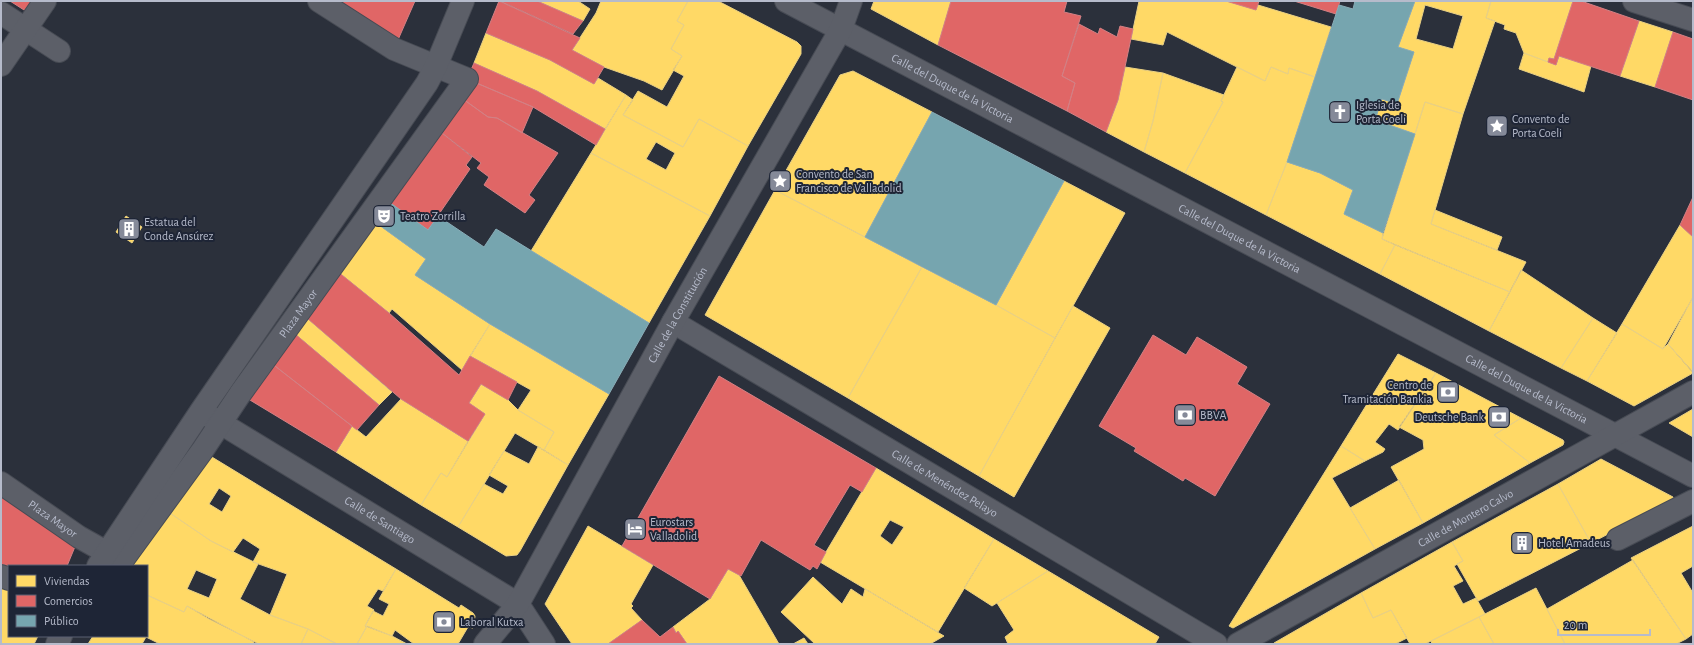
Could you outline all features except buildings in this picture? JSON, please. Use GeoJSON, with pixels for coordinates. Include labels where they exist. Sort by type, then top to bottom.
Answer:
{"type":"FeatureCollection","features":[{"type":"Feature","properties":{"kind":"street"},"geometry":{"type":"LineString","coordinates":[[1,65],[46,1]]}},
{"type":"Feature","properties":{"kind":"street","name":"Plaza Mayor"},"geometry":{"type":"LineString","coordinates":[[1,483],[79,537],[102,559],[122,561],[221,424],[240,394],[467,79],[394,49],[319,1]]}},
{"type":"Feature","properties":{"kind":"street"},"geometry":{"type":"LineString","coordinates":[[436,66],[463,1]]}},
{"type":"Feature","properties":{"kind":"street","name":"Calle del Duque de la Victoria"},"geometry":{"type":"LineString","coordinates":[[786,1],[1693,476]]}},
{"type":"Feature","properties":{"kind":"street","name":"Calle de la Constitución"},"geometry":{"type":"LineString","coordinates":[[485,644],[518,604],[674,322],[841,29],[851,1]]}},
{"type":"Feature","properties":{"kind":"street"},"geometry":{"type":"LineString","coordinates":[[1634,1],[1687,13]]}},
{"type":"Feature","properties":{"kind":"street"},"geometry":{"type":"LineString","coordinates":[[1,13],[59,51]]}},
{"type":"Feature","properties":{"kind":"street","name":"Plaza Mayor"},"geometry":{"type":"LineString","coordinates":[[102,559],[201,411],[427,83],[436,66]]}},
{"type":"Feature","properties":{"kind":"street","name":"Calle de Menéndez Pelayo"},"geometry":{"type":"LineString","coordinates":[[674,322],[1216,644]]}},
{"type":"Feature","properties":{"kind":"street","name":"Calle de Montero Calvo"},"geometry":{"type":"LineString","coordinates":[[1238,644],[1693,392]]}},
{"type":"Feature","properties":{"kind":"street","name":"Calle de Santiago"},"geometry":{"type":"LineString","coordinates":[[201,411],[518,604],[544,644]]}},
{"type":"Feature","properties":{"kind":"street"},"geometry":{"type":"LineString","coordinates":[[1618,539],[1693,501]]}},
{"type":"Feature","properties":{"kind":"place","name":"Iglesia de Porta Coeli"},"geometry":{"type":"Point","coordinates":[1340,112]}},
{"type":"Feature","properties":{"kind":"place","name":"Convento de Porta Coeli"},"geometry":{"type":"Point","coordinates":[1497,126]}},
{"type":"Feature","properties":{"kind":"place","name":"Convento de San Francisco de Valladolid"},"geometry":{"type":"Point","coordinates":[780,181]}},
{"type":"Feature","properties":{"kind":"place","name":"Teatro Zorrilla"},"geometry":{"type":"Point","coordinates":[384,216]}},
{"type":"Feature","properties":{"kind":"place","name":"Estatua del Conde Ansúrez"},"geometry":{"type":"Point","coordinates":[129,229]}},
{"type":"Feature","properties":{"kind":"place","name":"Centro de Tramitación Bankia"},"geometry":{"type":"Point","coordinates":[1448,392]}},
{"type":"Feature","properties":{"kind":"place","name":"BBVA"},"geometry":{"type":"Point","coordinates":[1185,415]}},
{"type":"Feature","properties":{"kind":"place","name":"Deutsche Bank"},"geometry":{"type":"Point","coordinates":[1499,417]}},
{"type":"Feature","properties":{"kind":"place","name":"Eurostars Valladolid"},"geometry":{"type":"Point","coordinates":[635,529]}},
{"type":"Feature","properties":{"kind":"place","name":"Hotel Amadeus"},"geometry":{"type":"Point","coordinates":[1522,543]}},
{"type":"Feature","properties":{"kind":"place","name":"Laboral Kutxa"},"geometry":{"type":"Point","coordinates":[444,622]}}]}
